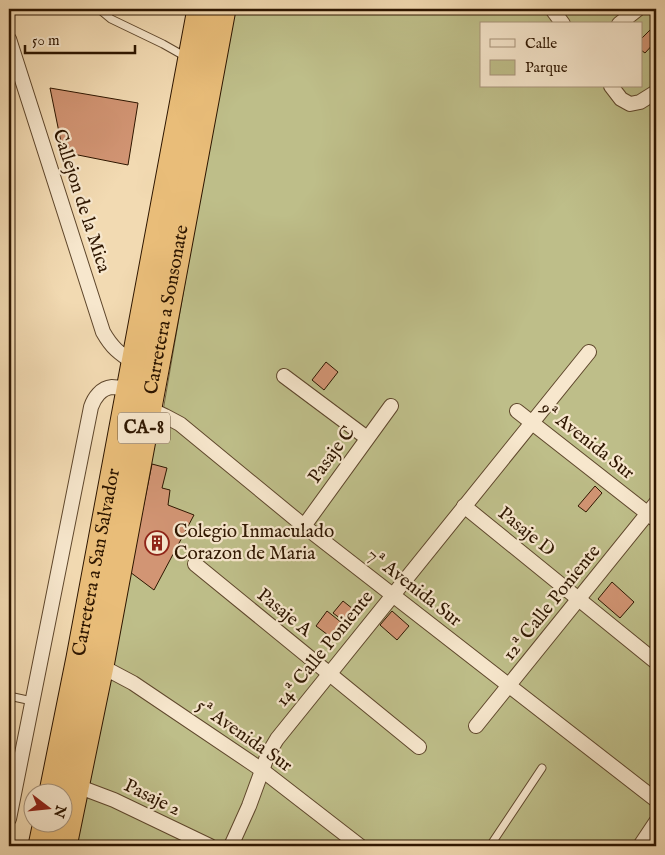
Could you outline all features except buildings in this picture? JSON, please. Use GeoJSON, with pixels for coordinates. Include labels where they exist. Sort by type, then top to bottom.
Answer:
{"type":"FeatureCollection","features":[{"type":"Feature","properties":{"kind":"highway","name":"Carretera a San Salvador"},"geometry":{"type":"LineString","coordinates":[[54,782],[200,9]]}},
{"type":"Feature","properties":{"kind":"highway","name":"Carretera a Sonsonate"},"geometry":{"type":"LineString","coordinates":[[64,846],[101,666],[223,9]]}},
{"type":"Feature","properties":{"kind":"highway"},"geometry":{"type":"LineString","coordinates":[[41,846],[44,832]]}},
{"type":"Feature","properties":{"kind":"street"},"geometry":{"type":"LineString","coordinates":[[552,9],[562,22]]}},
{"type":"Feature","properties":{"kind":"street"},"geometry":{"type":"LineString","coordinates":[[622,22],[638,9]]}},
{"type":"Feature","properties":{"kind":"street","name":"Callejon de la Mica"},"geometry":{"type":"LineString","coordinates":[[9,39],[103,332],[109,343],[118,352],[134,363]]}},
{"type":"Feature","properties":{"kind":"street"},"geometry":{"type":"LineString","coordinates":[[612,88],[621,100],[630,104],[640,102],[656,92]]}},
{"type":"Feature","properties":{"kind":"street","name":"14ª Calle Poniente"},"geometry":{"type":"LineString","coordinates":[[231,846],[249,806],[268,754],[277,739],[589,352]]}},
{"type":"Feature","properties":{"kind":"street"},"geometry":{"type":"LineString","coordinates":[[284,376],[367,438]]}},
{"type":"Feature","properties":{"kind":"street"},"geometry":{"type":"LineString","coordinates":[[9,820],[90,407],[101,391],[115,387],[129,390]]}},
{"type":"Feature","properties":{"kind":"street","name":"Pasaje C"},"geometry":{"type":"LineString","coordinates":[[304,526],[391,406]]}},
{"type":"Feature","properties":{"kind":"street","name":"7ª Avenida Sur"},"geometry":{"type":"LineString","coordinates":[[148,408],[180,424],[304,526],[656,800]]}},
{"type":"Feature","properties":{"kind":"street","name":"9ª Avenida Sur"},"geometry":{"type":"LineString","coordinates":[[517,411],[653,512]]}},
{"type":"Feature","properties":{"kind":"street","name":"Pasaje D"},"geometry":{"type":"LineString","coordinates":[[464,506],[656,662]]}},
{"type":"Feature","properties":{"kind":"street","name":"12ª Calle Poniente"},"geometry":{"type":"LineString","coordinates":[[476,726],[579,599],[653,512]]}},
{"type":"Feature","properties":{"kind":"street","name":"Pasaje A"},"geometry":{"type":"LineString","coordinates":[[195,564],[419,747]]}},
{"type":"Feature","properties":{"kind":"street","name":"5ª Avenida Sur"},"geometry":{"type":"LineString","coordinates":[[101,666],[133,683],[262,770],[360,846]]}},
{"type":"Feature","properties":{"kind":"street","name":"Pasaje 2"},"geometry":{"type":"LineString","coordinates":[[77,786],[114,800],[210,846]]}},
{"type":"Feature","properties":{"kind":"street"},"geometry":{"type":"LineString","coordinates":[[640,846],[656,822]]}},
{"type":"Feature","properties":{"kind":"lane"},"geometry":{"type":"LineString","coordinates":[[99,9],[112,19],[190,59]]}},
{"type":"Feature","properties":{"kind":"lane"},"geometry":{"type":"LineString","coordinates":[[9,696],[32,701]]}},
{"type":"Feature","properties":{"kind":"lane"},"geometry":{"type":"LineString","coordinates":[[490,846],[542,768]]}},
{"type":"Feature","properties":{"kind":"green space"},"geometry":{"type":"Polygon","coordinates":[[[232,9],[656,9],[656,846],[61,846],[64,832],[72,832],[72,795],[146,455],[163,411],[232,9]]]}},
{"type":"Feature","properties":{"kind":"place","name":"Colegio Inmaculado Corazon de Maria"},"geometry":{"type":"Point","coordinates":[157,543]}}]}
